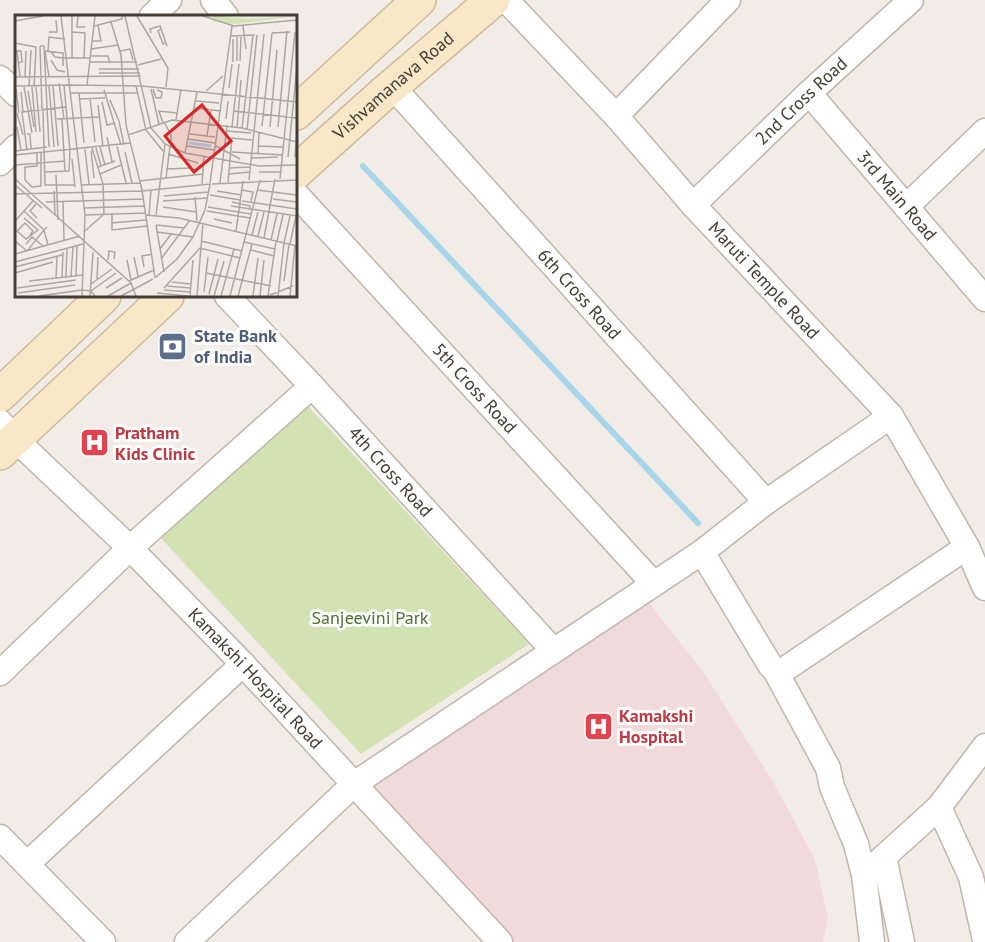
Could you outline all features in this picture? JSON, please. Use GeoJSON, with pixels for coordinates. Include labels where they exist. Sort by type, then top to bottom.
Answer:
{"type":"FeatureCollection","features":[{"type":"Feature","properties":{"kind":"main road"},"geometry":{"type":"LineString","coordinates":[[297,110],[419,0]]}},
{"type":"Feature","properties":{"kind":"main road","name":"Vishvamanava Road"},"geometry":{"type":"LineString","coordinates":[[297,171],[493,0]]}},
{"type":"Feature","properties":{"kind":"main road"},"geometry":{"type":"LineString","coordinates":[[0,395],[103,297]]}},
{"type":"Feature","properties":{"kind":"main road"},"geometry":{"type":"LineString","coordinates":[[5,438],[166,297]]}},
{"type":"Feature","properties":{"kind":"street"},"geometry":{"type":"LineString","coordinates":[[153,15],[169,0]]}},
{"type":"Feature","properties":{"kind":"street"},"geometry":{"type":"LineString","coordinates":[[213,0],[224,15]]}},
{"type":"Feature","properties":{"kind":"street","name":"Maruti Temple Road"},"geometry":{"type":"LineString","coordinates":[[506,0],[891,417],[968,547],[985,588]]}},
{"type":"Feature","properties":{"kind":"street"},"geometry":{"type":"LineString","coordinates":[[615,116],[728,0]]}},
{"type":"Feature","properties":{"kind":"street","name":"2nd Cross Road"},"geometry":{"type":"LineString","coordinates":[[693,205],[809,93],[911,0]]}},
{"type":"Feature","properties":{"kind":"street"},"geometry":{"type":"LineString","coordinates":[[0,78],[15,93]]}},
{"type":"Feature","properties":{"kind":"street","name":"6th Cross Road"},"geometry":{"type":"LineString","coordinates":[[392,86],[766,502]]}},
{"type":"Feature","properties":{"kind":"street","name":"3rd Main Road"},"geometry":{"type":"LineString","coordinates":[[809,93],[985,298]]}},
{"type":"Feature","properties":{"kind":"street"},"geometry":{"type":"LineString","coordinates":[[906,207],[985,131]]}},
{"type":"Feature","properties":{"kind":"street"},"geometry":{"type":"LineString","coordinates":[[0,163],[15,148]]}},
{"type":"Feature","properties":{"kind":"street","name":"5th Cross Road"},"geometry":{"type":"LineString","coordinates":[[297,195],[653,583]]}},
{"type":"Feature","properties":{"kind":"street","name":"4th Cross Road"},"geometry":{"type":"LineString","coordinates":[[228,297],[553,650]]}},
{"type":"Feature","properties":{"kind":"street"},"geometry":{"type":"LineString","coordinates":[[0,673],[130,548],[312,386]]}},
{"type":"Feature","properties":{"kind":"street"},"geometry":{"type":"LineString","coordinates":[[187,942],[354,784],[702,552],[766,502],[891,417]]}},
{"type":"Feature","properties":{"kind":"street","name":"Kamakshi Hospital Road"},"geometry":{"type":"LineString","coordinates":[[5,438],[130,548],[243,664],[500,942]]}},
{"type":"Feature","properties":{"kind":"street"},"geometry":{"type":"LineString","coordinates":[[775,670],[782,671],[968,547]]}},
{"type":"Feature","properties":{"kind":"street"},"geometry":{"type":"LineString","coordinates":[[702,552],[775,670],[828,768],[832,787],[856,844],[864,875],[872,942]]}},
{"type":"Feature","properties":{"kind":"street"},"geometry":{"type":"LineString","coordinates":[[27,864],[243,664]]}},
{"type":"Feature","properties":{"kind":"street"},"geometry":{"type":"LineString","coordinates":[[864,875],[939,807],[985,746]]}},
{"type":"Feature","properties":{"kind":"street"},"geometry":{"type":"LineString","coordinates":[[939,807],[971,877],[985,939]]}},
{"type":"Feature","properties":{"kind":"street"},"geometry":{"type":"LineString","coordinates":[[0,837],[103,942]]}},
{"type":"Feature","properties":{"kind":"street"},"geometry":{"type":"LineString","coordinates":[[884,857],[902,942]]}},
{"type":"Feature","properties":{"kind":"shaded area","name":"Kamakshi Hospital"},"geometry":{"type":"Polygon","coordinates":[[[646,599],[704,673],[772,780],[815,859],[828,919],[823,942],[512,942],[369,786],[646,599]]]}},
{"type":"Feature","properties":{"kind":"green space","name":"Sanjeevini Park"},"geometry":{"type":"Polygon","coordinates":[[[308,406],[529,644],[361,754],[158,535],[308,406]]]}},
{"type":"Feature","properties":{"kind":"waterway"},"geometry":{"type":"LineString","coordinates":[[363,166],[698,523]]}},
{"type":"Feature","properties":{"kind":"place","name":"State Bank of India"},"geometry":{"type":"Point","coordinates":[173,346]}},
{"type":"Feature","properties":{"kind":"place","name":"Pratham Kids Clinic"},"geometry":{"type":"Point","coordinates":[94,443]}},
{"type":"Feature","properties":{"kind":"place","name":"Kamakshi Hospital"},"geometry":{"type":"Point","coordinates":[598,726]}}]}
